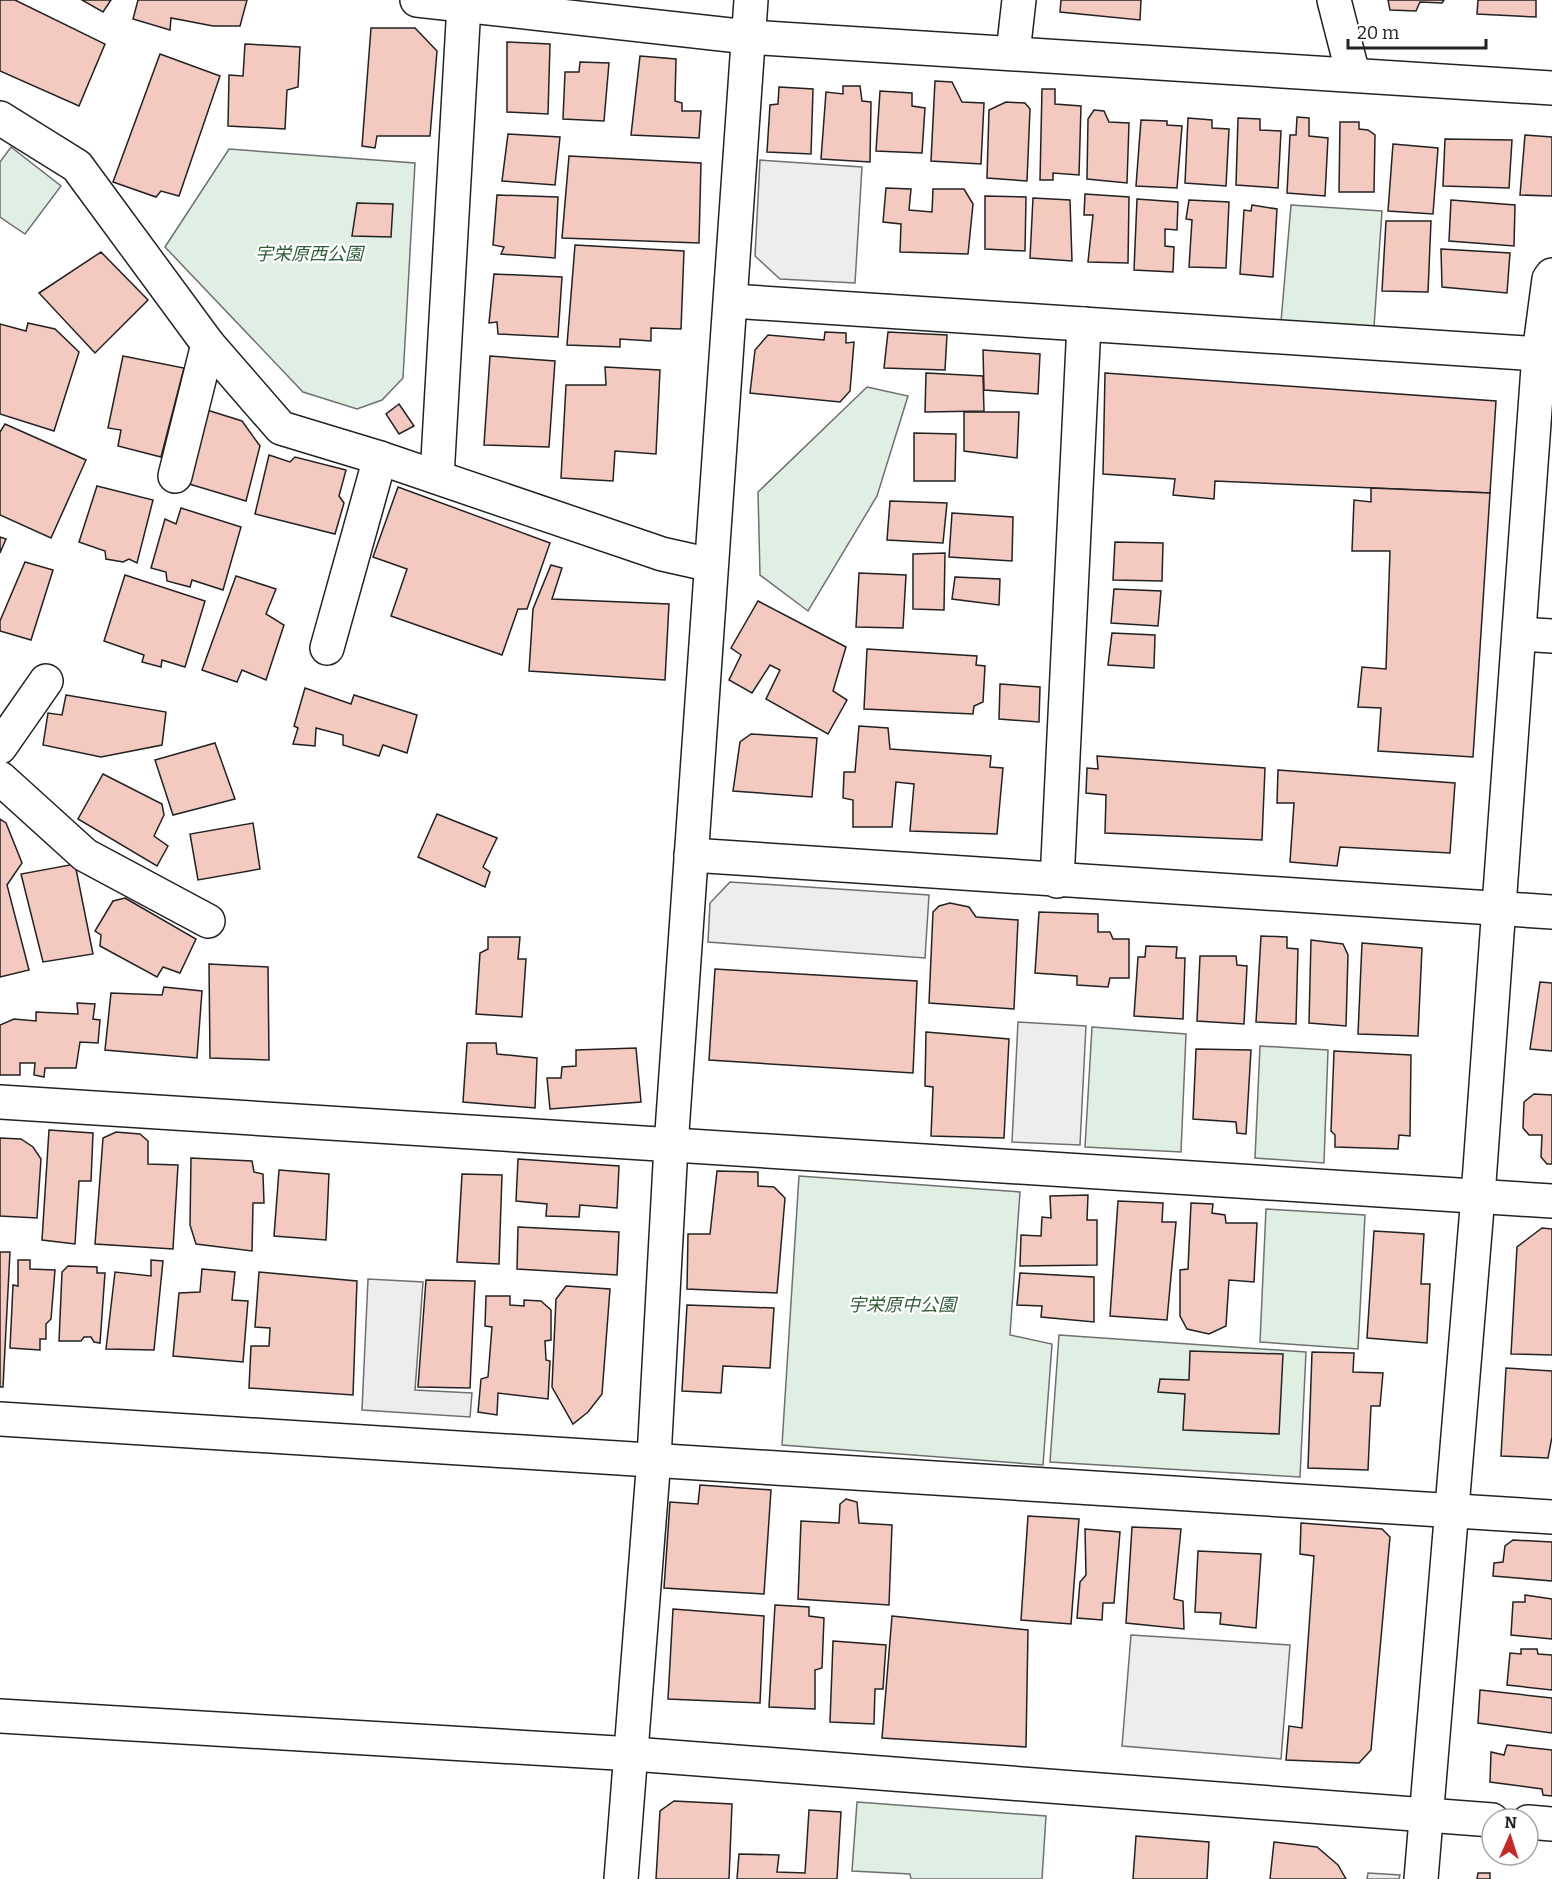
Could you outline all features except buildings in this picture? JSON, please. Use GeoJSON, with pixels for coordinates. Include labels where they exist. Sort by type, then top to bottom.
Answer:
{"type":"FeatureCollection","features":[{"type":"Feature","properties":{"kind":"street"},"geometry":{"type":"LineString","coordinates":[[417,0],[748,37],[1552,84]]}},
{"type":"Feature","properties":{"kind":"street"},"geometry":{"type":"LineString","coordinates":[[621,1879],[633,1754],[654,1458],[671,1146],[711,565],[732,301],[751,0]]}},
{"type":"Feature","properties":{"kind":"street"},"geometry":{"type":"LineString","coordinates":[[1013,53],[1019,0]]}},
{"type":"Feature","properties":{"kind":"street"},"geometry":{"type":"LineString","coordinates":[[1334,0],[1353,74]]}},
{"type":"Feature","properties":{"kind":"street"},"geometry":{"type":"LineString","coordinates":[[436,477],[464,5]]}},
{"type":"Feature","properties":{"kind":"street"},"geometry":{"type":"LineString","coordinates":[[0,118],[77,166],[208,344],[281,428],[380,458],[662,554],[711,565]]}},
{"type":"Feature","properties":{"kind":"street"},"geometry":{"type":"LineString","coordinates":[[1421,1879],[1478,1196],[1539,354],[1549,279],[1552,275]]}},
{"type":"Feature","properties":{"kind":"street"},"geometry":{"type":"LineString","coordinates":[[732,301],[1539,354]]}},
{"type":"Feature","properties":{"kind":"street"},"geometry":{"type":"LineString","coordinates":[[1057,881],[1084,324]]}},
{"type":"Feature","properties":{"kind":"street"},"geometry":{"type":"LineString","coordinates":[[175,476],[208,344]]}},
{"type":"Feature","properties":{"kind":"street"},"geometry":{"type":"LineString","coordinates":[[327,648],[380,458]]}},
{"type":"Feature","properties":{"kind":"street"},"geometry":{"type":"LineString","coordinates":[[1519,634],[1552,636]]}},
{"type":"Feature","properties":{"kind":"street"},"geometry":{"type":"LineString","coordinates":[[0,747],[46,681]]}},
{"type":"Feature","properties":{"kind":"street"},"geometry":{"type":"LineString","coordinates":[[0,778],[85,855],[208,921]]}},
{"type":"Feature","properties":{"kind":"street"},"geometry":{"type":"LineString","coordinates":[[691,855],[1552,912]]}},
{"type":"Feature","properties":{"kind":"street"},"geometry":{"type":"LineString","coordinates":[[0,1102],[1552,1201]]}},
{"type":"Feature","properties":{"kind":"street"},"geometry":{"type":"LineString","coordinates":[[0,1419],[654,1458],[1552,1517]]}},
{"type":"Feature","properties":{"kind":"street"},"geometry":{"type":"LineString","coordinates":[[0,1716],[633,1754],[1480,1819]]}},
{"type":"Feature","properties":{"kind":"green space"},"geometry":{"type":"Polygon","coordinates":[[[11,147],[61,186],[25,234],[0,217],[0,162],[11,147]]]}},
{"type":"Feature","properties":{"kind":"green space","name":"宇栄原西公園"},"geometry":{"type":"Polygon","coordinates":[[[229,149],[415,163],[403,378],[382,400],[357,409],[303,392],[165,247],[229,149]]]}},
{"type":"Feature","properties":{"kind":"green space"},"geometry":{"type":"Polygon","coordinates":[[[1291,205],[1382,211],[1374,327],[1281,322],[1291,205]]]}},
{"type":"Feature","properties":{"kind":"green space"},"geometry":{"type":"Polygon","coordinates":[[[867,387],[908,396],[877,496],[808,611],[760,575],[758,492],[867,387]]]}},
{"type":"Feature","properties":{"kind":"green space"},"geometry":{"type":"Polygon","coordinates":[[[1092,1027],[1186,1034],[1181,1152],[1085,1147],[1092,1027]]]}},
{"type":"Feature","properties":{"kind":"green space"},"geometry":{"type":"Polygon","coordinates":[[[1260,1046],[1328,1050],[1324,1163],[1255,1158],[1260,1046]]]}},
{"type":"Feature","properties":{"kind":"green space","name":"宇栄原中公園"},"geometry":{"type":"Polygon","coordinates":[[[799,1176],[1020,1192],[1010,1335],[1052,1344],[1043,1465],[782,1445],[799,1176]]]}},
{"type":"Feature","properties":{"kind":"green space"},"geometry":{"type":"Polygon","coordinates":[[[1266,1209],[1365,1215],[1358,1349],[1260,1342],[1266,1209]]]}},
{"type":"Feature","properties":{"kind":"green space"},"geometry":{"type":"Polygon","coordinates":[[[1059,1335],[1306,1352],[1300,1477],[1050,1462],[1059,1335]]]}},
{"type":"Feature","properties":{"kind":"green space"},"geometry":{"type":"Polygon","coordinates":[[[857,1802],[1046,1816],[1042,1879],[911,1879],[910,1874],[852,1871],[857,1802]]]}},
{"type":"Feature","properties":{"kind":"shaded area"},"geometry":{"type":"Polygon","coordinates":[[[760,160],[862,167],[855,283],[780,279],[755,256],[760,160]]]}},
{"type":"Feature","properties":{"kind":"shaded area"},"geometry":{"type":"Polygon","coordinates":[[[730,882],[929,895],[925,958],[708,942],[710,903],[730,882]]]}},
{"type":"Feature","properties":{"kind":"shaded area"},"geometry":{"type":"Polygon","coordinates":[[[1018,1022],[1086,1026],[1080,1145],[1012,1142],[1018,1022]]]}},
{"type":"Feature","properties":{"kind":"shaded area"},"geometry":{"type":"Polygon","coordinates":[[[368,1279],[423,1282],[415,1390],[472,1393],[470,1417],[362,1410],[368,1279]]]}},
{"type":"Feature","properties":{"kind":"shaded area"},"geometry":{"type":"Polygon","coordinates":[[[1131,1635],[1290,1645],[1281,1759],[1122,1746],[1131,1635]]]}},
{"type":"Feature","properties":{"kind":"shaded area"},"geometry":{"type":"Polygon","coordinates":[[[1368,1873],[1400,1875],[1399,1879],[1367,1879],[1368,1873]]]}}]}
